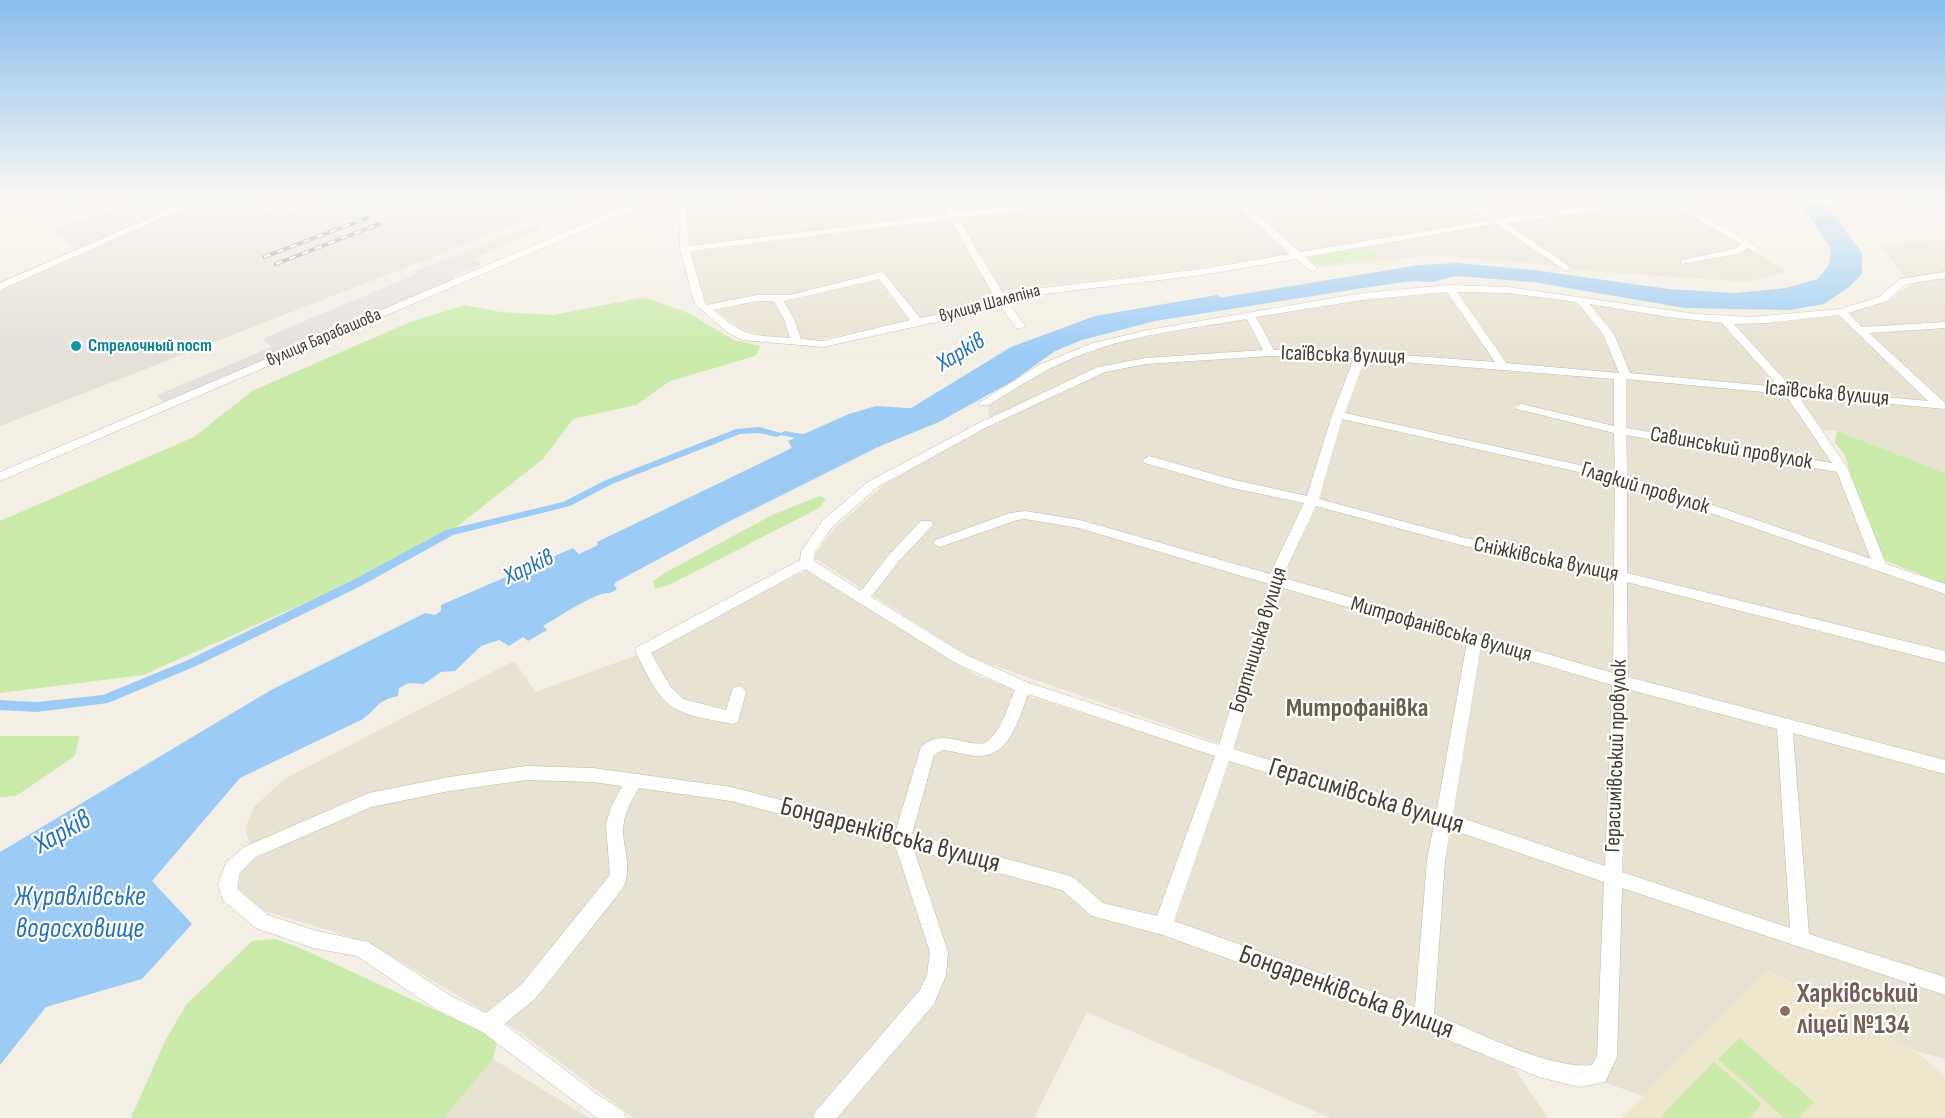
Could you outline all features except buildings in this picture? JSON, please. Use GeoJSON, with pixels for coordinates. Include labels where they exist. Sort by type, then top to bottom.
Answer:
{"type":"FeatureCollection","features":[{"type":"Feature","properties":{"kind":"street"},"geometry":{"type":"LineString","coordinates":[[0,287],[82,249]]}},
{"type":"Feature","properties":{"kind":"street","name":"вулиця Барабашова"},"geometry":{"type":"LineString","coordinates":[[0,477],[533,249]]}},
{"type":"Feature","properties":{"kind":"street","name":"вулиця Шаляпіна"},"geometry":{"type":"LineString","coordinates":[[685,249],[700,304],[708,308],[731,330],[746,338],[823,345],[975,310],[1000,298],[1055,288],[1202,272],[1332,249]]}},
{"type":"Feature","properties":{"kind":"street"},"geometry":{"type":"LineString","coordinates":[[971,249],[1000,298],[1020,326]]}},
{"type":"Feature","properties":{"kind":"street"},"geometry":{"type":"LineString","coordinates":[[1290,249],[1313,269]]}},
{"type":"Feature","properties":{"kind":"street"},"geometry":{"type":"LineString","coordinates":[[1539,249],[1566,268]]}},
{"type":"Feature","properties":{"kind":"street"},"geometry":{"type":"LineString","coordinates":[[1684,262],[1742,249]]}},
{"type":"Feature","properties":{"kind":"street","name":"вулиця Шаляпіна"},"geometry":{"type":"LineString","coordinates":[[708,308],[757,298],[790,298],[881,275],[917,322]]}},
{"type":"Feature","properties":{"kind":"street"},"geometry":{"type":"LineString","coordinates":[[985,403],[1046,365],[1081,350],[1124,339],[1250,315],[1401,291],[1449,288],[1512,291],[1725,320],[1781,318],[1840,312],[1883,299],[1903,281],[1945,275]]}},
{"type":"Feature","properties":{"kind":"street"},"geometry":{"type":"LineString","coordinates":[[1449,288],[1503,366]]}},
{"type":"Feature","properties":{"kind":"street"},"geometry":{"type":"LineString","coordinates":[[778,298],[797,343]]}},
{"type":"Feature","properties":{"kind":"street","name":"Герасимівський провулок"},"geometry":{"type":"LineString","coordinates":[[1539,1067],[1579,1077],[1598,1075],[1607,1057],[1620,681],[1622,478],[1619,380],[1625,373],[1614,340],[1581,301]]}},
{"type":"Feature","properties":{"kind":"street"},"geometry":{"type":"LineString","coordinates":[[1840,312],[1943,407]]}},
{"type":"Feature","properties":{"kind":"street"},"geometry":{"type":"LineString","coordinates":[[1250,315],[1270,353]]}},
{"type":"Feature","properties":{"kind":"street"},"geometry":{"type":"LineString","coordinates":[[1725,320],[1789,391],[1842,469],[1880,565]]}},
{"type":"Feature","properties":{"kind":"street"},"geometry":{"type":"LineString","coordinates":[[1858,330],[1945,325]]}},
{"type":"Feature","properties":{"kind":"street","name":"Ісаївська вулиця"},"geometry":{"type":"LineString","coordinates":[[807,562],[808,552],[827,524],[872,485],[981,426],[1102,369],[1146,361],[1270,353],[1361,356],[1622,376],[1943,407]]}},
{"type":"Feature","properties":{"kind":"street","name":"Бортницька вулиця"},"geometry":{"type":"LineString","coordinates":[[1162,926],[1224,753],[1276,590],[1277,573],[1312,501],[1338,415],[1361,356]]}},
{"type":"Feature","properties":{"kind":"street","name":"Савинський провулок"},"geometry":{"type":"LineString","coordinates":[[1521,407],[1570,421],[1842,469]]}},
{"type":"Feature","properties":{"kind":"street","name":"Гладкий провулок"},"geometry":{"type":"LineString","coordinates":[[1338,415],[1622,478],[1945,589]]}},
{"type":"Feature","properties":{"kind":"street","name":"Сніжківська вулиця"},"geometry":{"type":"LineString","coordinates":[[1149,460],[1228,483],[1312,501],[1461,541],[1621,576],[1945,657]]}},
{"type":"Feature","properties":{"kind":"street","name":"Митрофанівська вулиця"},"geometry":{"type":"LineString","coordinates":[[940,543],[1006,518],[1025,515],[1080,524],[1620,681],[1945,767]]}},
{"type":"Feature","properties":{"kind":"street"},"geometry":{"type":"LineString","coordinates":[[863,598],[892,560],[926,524]]}},
{"type":"Feature","properties":{"kind":"street"},"geometry":{"type":"LineString","coordinates":[[738,692],[732,718],[678,705],[662,687],[642,651],[807,562]]}},
{"type":"Feature","properties":{"kind":"street","name":"Герасимівська вулиця"},"geometry":{"type":"LineString","coordinates":[[807,562],[961,659],[1024,687],[1224,753],[1443,819],[1800,940],[1945,986]]}},
{"type":"Feature","properties":{"kind":"street"},"geometry":{"type":"LineString","coordinates":[[1424,1020],[1436,861],[1475,639]]}},
{"type":"Feature","properties":{"kind":"street"},"geometry":{"type":"LineString","coordinates":[[823,1118],[927,997],[936,983],[940,967],[939,952],[902,840],[929,748],[942,743],[978,750],[991,747],[1000,739],[1024,687]]}},
{"type":"Feature","properties":{"kind":"street"},"geometry":{"type":"LineString","coordinates":[[1785,726],[1800,940]]}},
{"type":"Feature","properties":{"kind":"street","name":"Бондаренківська вулиця"},"geometry":{"type":"LineString","coordinates":[[488,1024],[444,1003],[361,948],[313,939],[262,922],[229,894],[229,877],[233,868],[250,852],[369,800],[449,784],[526,773],[593,775],[731,794],[1067,883],[1098,910],[1162,926],[1424,1020],[1539,1067]]}},
{"type":"Feature","properties":{"kind":"street"},"geometry":{"type":"LineString","coordinates":[[616,1118],[591,1102],[488,1024],[528,992],[617,882],[621,864],[615,826],[621,802],[635,780]]}},
{"type":"Feature","properties":{"kind":"shaded area"},"geometry":{"type":"Polygon","coordinates":[[[77,249],[452,249],[0,426],[0,291],[82,253],[77,249]]]}},
{"type":"Feature","properties":{"kind":"shaded area"},"geometry":{"type":"Polygon","coordinates":[[[472,249],[495,249],[473,259],[482,264],[452,277],[456,280],[164,404],[157,395],[272,347],[262,339],[412,276],[418,270],[472,249]]]}},
{"type":"Feature","properties":{"kind":"shaded area"},"geometry":{"type":"Polygon","coordinates":[[[1750,249],[1787,271],[1748,282],[1602,272],[1532,263],[1434,255],[1314,268],[1299,253],[1157,274],[1007,290],[955,311],[818,340],[768,337],[740,328],[704,302],[688,250],[1750,249]]]}},
{"type":"Feature","properties":{"kind":"shaded area"},"geometry":{"type":"Polygon","coordinates":[[[1884,249],[1945,249],[1945,473],[1837,431],[1813,429],[1840,470],[1875,566],[1945,590],[1945,979],[1245,752],[969,657],[813,557],[836,527],[885,484],[989,422],[988,406],[1046,369],[1078,355],[1119,342],[1333,303],[1445,290],[1509,292],[1720,322],[1785,322],[1848,312],[1886,302],[1911,284],[1884,249]]]}},
{"type":"Feature","properties":{"kind":"shaded area"},"geometry":{"type":"Polygon","coordinates":[[[807,570],[974,674],[1031,697],[1449,829],[1945,994],[1945,1059],[1915,1051],[1769,971],[1645,1097],[1497,1043],[1548,1118],[1330,1118],[1087,1012],[1034,1118],[634,1118],[520,1032],[367,942],[261,910],[238,888],[242,867],[254,856],[245,829],[254,807],[284,779],[514,661],[536,692],[645,652],[807,570]]]}},
{"type":"Feature","properties":{"kind":"shaded area","name":"Харківський ліцей №134"},"geometry":{"type":"Polygon","coordinates":[[[1768,971],[1915,1051],[1945,1076],[1945,1118],[1621,1118],[1768,971]]]}},
{"type":"Feature","properties":{"kind":"shaded area"},"geometry":{"type":"Polygon","coordinates":[[[493,1059],[589,1118],[444,1118],[493,1059]]]}},
{"type":"Feature","properties":{"kind":"green space"},"geometry":{"type":"Polygon","coordinates":[[[1352,249],[1372,249],[1378,256],[1319,266],[1310,257],[1352,249]]]}},
{"type":"Feature","properties":{"kind":"green space"},"geometry":{"type":"Polygon","coordinates":[[[645,297],[688,313],[734,340],[761,346],[755,356],[670,381],[636,405],[573,419],[543,459],[450,532],[332,591],[143,675],[0,693],[0,521],[194,437],[252,391],[410,322],[465,305],[500,312],[553,315],[645,297]]]}},
{"type":"Feature","properties":{"kind":"green space"},"geometry":{"type":"Polygon","coordinates":[[[1837,431],[1945,473],[1945,584],[1883,560],[1855,494],[1845,455],[1835,443],[1837,431]]]}},
{"type":"Feature","properties":{"kind":"green space"},"geometry":{"type":"Polygon","coordinates":[[[820,496],[826,499],[819,508],[671,584],[655,589],[653,581],[663,574],[772,515],[820,496]]]}},
{"type":"Feature","properties":{"kind":"green space"},"geometry":{"type":"Polygon","coordinates":[[[0,736],[79,736],[75,756],[16,796],[0,797],[0,736]]]}},
{"type":"Feature","properties":{"kind":"green space"},"geometry":{"type":"Polygon","coordinates":[[[275,939],[298,947],[498,1039],[493,1059],[444,1118],[131,1118],[165,1041],[186,1005],[252,941],[275,939]]]}},
{"type":"Feature","properties":{"kind":"green space"},"geometry":{"type":"Polygon","coordinates":[[[1739,1038],[1814,1102],[1798,1118],[1784,1118],[1718,1059],[1739,1038]]]}},
{"type":"Feature","properties":{"kind":"green space"},"geometry":{"type":"Polygon","coordinates":[[[1714,1062],[1762,1104],[1749,1118],[1665,1118],[1662,1115],[1714,1062]]]}},
{"type":"Feature","properties":{"kind":"water","name":"Журавлівське водосховище"},"geometry":{"type":"Polygon","coordinates":[[[1831,249],[1859,249],[1862,253],[1862,274],[1849,287],[1824,304],[1789,310],[1685,308],[1533,282],[1455,276],[1432,282],[1412,281],[1155,321],[1082,340],[1055,351],[1013,381],[939,422],[878,447],[726,523],[616,582],[615,591],[577,605],[543,626],[547,630],[528,641],[523,637],[509,646],[499,640],[481,646],[455,671],[441,672],[424,684],[409,683],[399,688],[398,696],[382,702],[363,719],[240,778],[152,881],[192,924],[142,979],[46,1007],[0,1065],[0,852],[271,690],[425,613],[435,615],[441,611],[441,605],[573,548],[579,554],[598,545],[597,542],[792,448],[788,441],[849,414],[876,406],[921,409],[936,404],[972,376],[1034,345],[1090,323],[1213,299],[1419,265],[1457,263],[1533,270],[1668,289],[1735,293],[1786,288],[1818,279],[1829,264],[1831,249]]]}},
{"type":"Feature","properties":{"kind":"waterway","name":"Харків"},"geometry":{"type":"LineString","coordinates":[[898,421],[1016,350],[1100,319],[1217,299]]}},
{"type":"Feature","properties":{"kind":"waterway"},"geometry":{"type":"LineString","coordinates":[[0,705],[37,707],[104,700],[192,663],[355,584],[450,532],[566,504],[609,482],[739,431],[759,430],[777,434]]}},
{"type":"Feature","properties":{"kind":"waterway"},"geometry":{"type":"LineString","coordinates":[[785,434],[814,439]]}},
{"type":"Feature","properties":{"kind":"railway"},"geometry":{"type":"LineString","coordinates":[[264,257],[285,249]]}},
{"type":"Feature","properties":{"kind":"railway"},"geometry":{"type":"LineString","coordinates":[[276,264],[314,249]]}},
{"type":"Feature","properties":{"kind":"place","name":"Стрелочный пост"},"geometry":{"type":"Point","coordinates":[76,346]}},
{"type":"Feature","properties":{"kind":"place","name":"Харківський ліцей №134"},"geometry":{"type":"Point","coordinates":[1785,1011]}},
{"type":"Feature","properties":{"kind":"district","name":"Митрофанівка"},"geometry":{"type":"Point","coordinates":[1357,709]}}]}
